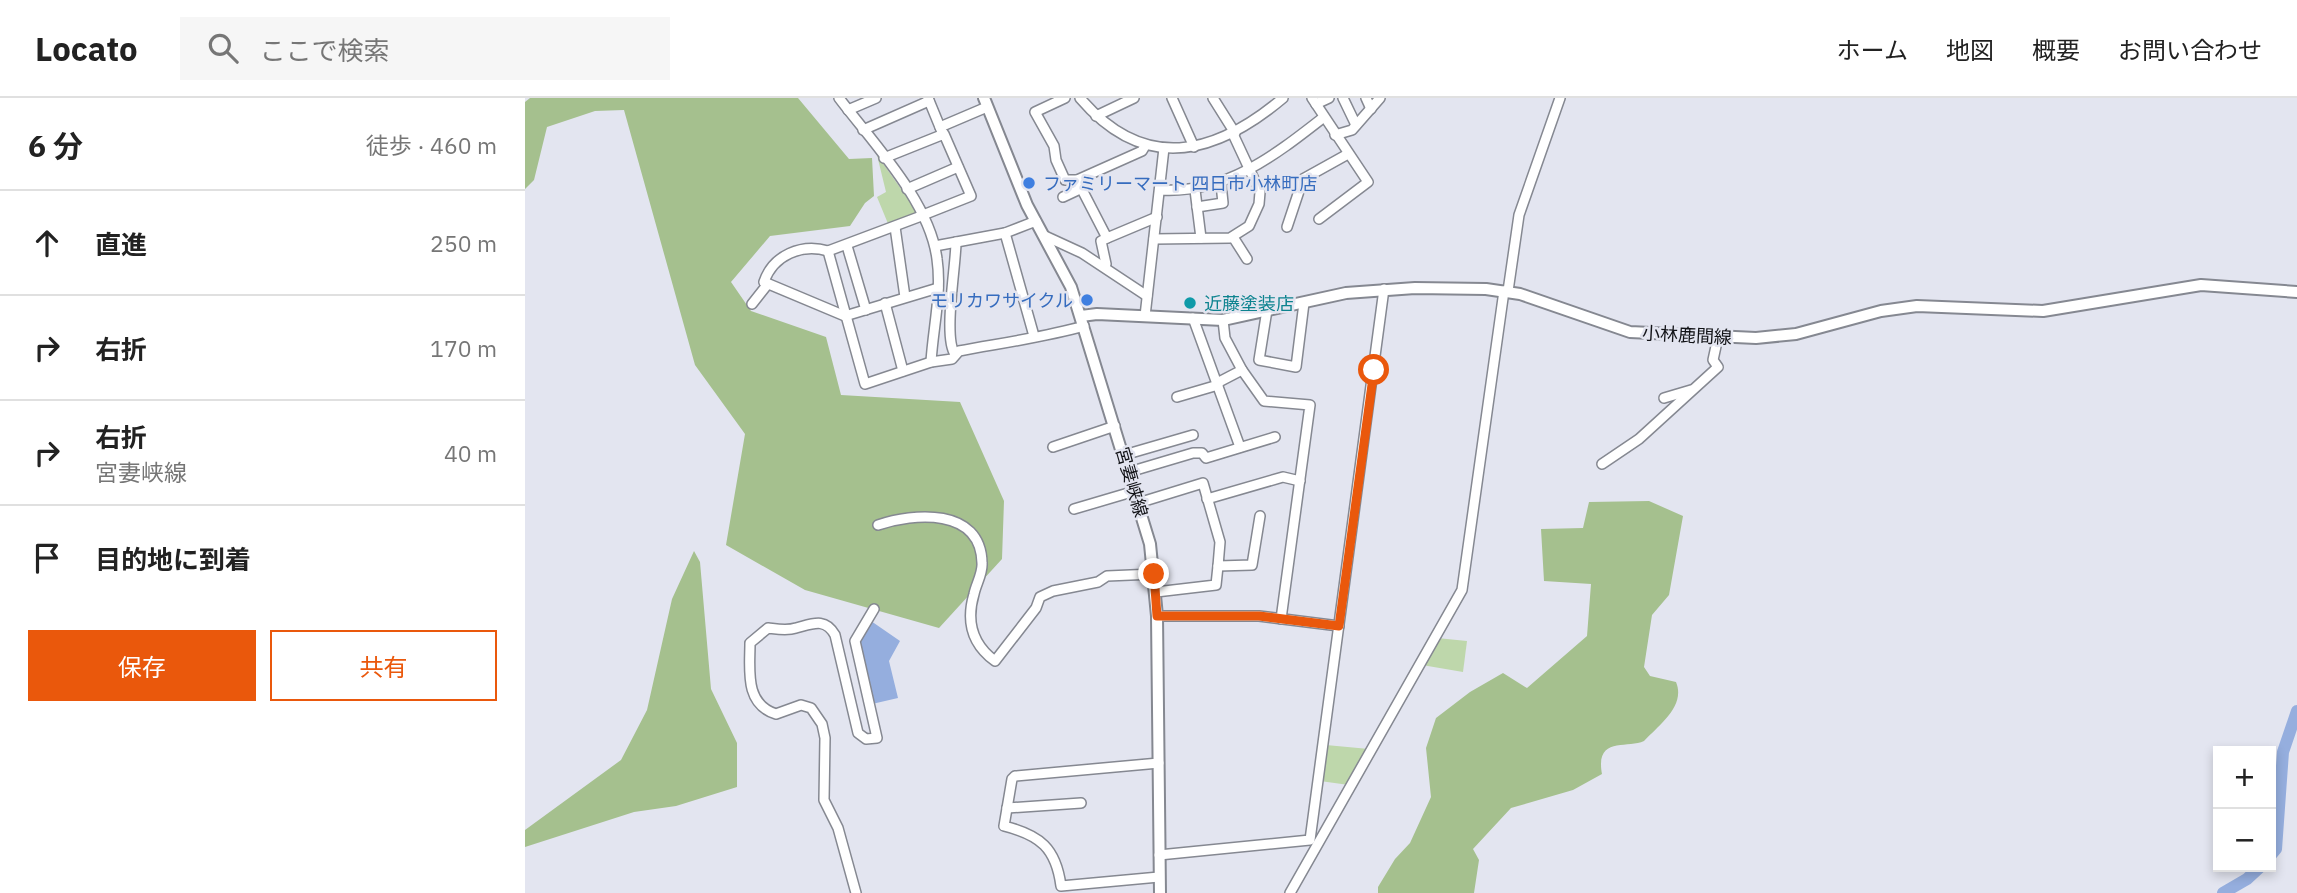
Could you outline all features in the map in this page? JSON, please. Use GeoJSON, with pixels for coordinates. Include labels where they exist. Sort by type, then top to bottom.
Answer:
{"type":"FeatureCollection","features":[{"type":"Feature","properties":{"kind":"main road","name":"宮妻峡線"},"geometry":{"type":"LineString","coordinates":[[985,103],[1036,221],[1062,265],[1083,321],[1150,544],[1157,616],[1160,893]]}},
{"type":"Feature","properties":{"kind":"main road","name":"小林鹿間線"},"geometry":{"type":"LineString","coordinates":[[1083,321],[1145,316],[1223,320],[1384,289],[1506,291],[1630,332],[1718,337],[1783,336],[1881,311],[1917,306],[2043,311],[2201,285],[2297,292]]}},
{"type":"Feature","properties":{"kind":"street"},"geometry":{"type":"LineString","coordinates":[[839,98],[907,189],[923,215],[935,246],[938,288],[931,362]]}},
{"type":"Feature","properties":{"kind":"street"},"geometry":{"type":"LineString","coordinates":[[848,110],[876,98]]}},
{"type":"Feature","properties":{"kind":"street"},"geometry":{"type":"LineString","coordinates":[[1065,98],[1035,112],[1054,146],[1061,176],[1079,185],[1107,238]]}},
{"type":"Feature","properties":{"kind":"street"},"geometry":{"type":"LineString","coordinates":[[1080,98],[1117,133],[1145,146],[1164,148],[1194,147],[1234,133],[1283,98]]}},
{"type":"Feature","properties":{"kind":"street"},"geometry":{"type":"LineString","coordinates":[[1096,116],[1134,98]]}},
{"type":"Feature","properties":{"kind":"street"},"geometry":{"type":"LineString","coordinates":[[1172,98],[1194,147]]}},
{"type":"Feature","properties":{"kind":"street"},"geometry":{"type":"LineString","coordinates":[[1154,239],[1233,237],[1249,226],[1259,204],[1260,192],[1251,170],[1234,133],[1213,98]]}},
{"type":"Feature","properties":{"kind":"street"},"geometry":{"type":"LineString","coordinates":[[1263,98],[1271,108]]}},
{"type":"Feature","properties":{"kind":"street"},"geometry":{"type":"LineString","coordinates":[[1319,219],[1368,182],[1314,101],[1329,98]]}},
{"type":"Feature","properties":{"kind":"street"},"geometry":{"type":"LineString","coordinates":[[1343,98],[1356,125]]}},
{"type":"Feature","properties":{"kind":"street"},"geometry":{"type":"LineString","coordinates":[[1366,98],[1371,109]]}},
{"type":"Feature","properties":{"kind":"street"},"geometry":{"type":"LineString","coordinates":[[1335,135],[1352,130],[1380,98]]}},
{"type":"Feature","properties":{"kind":"street"},"geometry":{"type":"LineString","coordinates":[[1290,893],[1462,590],[1519,215],[1560,98]]}},
{"type":"Feature","properties":{"kind":"street"},"geometry":{"type":"LineString","coordinates":[[767,285],[765,278],[782,255],[820,249],[828,251],[847,246],[971,196],[929,100],[863,130]]}},
{"type":"Feature","properties":{"kind":"street"},"geometry":{"type":"LineString","coordinates":[[884,158],[941,130],[985,103]]}},
{"type":"Feature","properties":{"kind":"street"},"geometry":{"type":"LineString","coordinates":[[1160,190],[1195,190],[1221,184],[1251,170],[1324,117]]}},
{"type":"Feature","properties":{"kind":"street"},"geometry":{"type":"LineString","coordinates":[[1063,197],[1079,185],[1142,151],[1145,146]]}},
{"type":"Feature","properties":{"kind":"street"},"geometry":{"type":"LineString","coordinates":[[1145,316],[1164,148]]}},
{"type":"Feature","properties":{"kind":"street"},"geometry":{"type":"LineString","coordinates":[[1287,227],[1303,178],[1348,154]]}},
{"type":"Feature","properties":{"kind":"street"},"geometry":{"type":"LineString","coordinates":[[907,189],[958,167]]}},
{"type":"Feature","properties":{"kind":"street"},"geometry":{"type":"LineString","coordinates":[[1197,207],[1223,203],[1221,184]]}},
{"type":"Feature","properties":{"kind":"street"},"geometry":{"type":"LineString","coordinates":[[1195,190],[1201,238]]}},
{"type":"Feature","properties":{"kind":"street"},"geometry":{"type":"LineString","coordinates":[[1106,264],[1101,241],[1157,217]]}},
{"type":"Feature","properties":{"kind":"street"},"geometry":{"type":"LineString","coordinates":[[935,246],[1005,233],[1036,221]]}},
{"type":"Feature","properties":{"kind":"street"},"geometry":{"type":"LineString","coordinates":[[895,227],[905,297]]}},
{"type":"Feature","properties":{"kind":"street"},"geometry":{"type":"LineString","coordinates":[[1005,233],[1034,336]]}},
{"type":"Feature","properties":{"kind":"street"},"geometry":{"type":"LineString","coordinates":[[1045,236],[1082,253],[1147,296]]}},
{"type":"Feature","properties":{"kind":"street"},"geometry":{"type":"LineString","coordinates":[[1233,237],[1247,259]]}},
{"type":"Feature","properties":{"kind":"street"},"geometry":{"type":"LineString","coordinates":[[955,354],[951,349],[951,322],[956,242]]}},
{"type":"Feature","properties":{"kind":"street"},"geometry":{"type":"LineString","coordinates":[[847,246],[866,310]]}},
{"type":"Feature","properties":{"kind":"street"},"geometry":{"type":"LineString","coordinates":[[828,251],[865,384],[931,362],[952,359],[960,351],[1034,336],[1059,334],[1083,321]]}},
{"type":"Feature","properties":{"kind":"street"},"geometry":{"type":"LineString","coordinates":[[767,285],[845,316],[938,288]]}},
{"type":"Feature","properties":{"kind":"street"},"geometry":{"type":"LineString","coordinates":[[752,304],[767,285]]}},
{"type":"Feature","properties":{"kind":"street"},"geometry":{"type":"LineString","coordinates":[[1310,840],[1384,289]]}},
{"type":"Feature","properties":{"kind":"street"},"geometry":{"type":"LineString","coordinates":[[885,303],[903,371]]}},
{"type":"Feature","properties":{"kind":"street"},"geometry":{"type":"LineString","coordinates":[[1266,310],[1259,360],[1296,368],[1304,303]]}},
{"type":"Feature","properties":{"kind":"street"},"geometry":{"type":"LineString","coordinates":[[1193,318],[1197,336],[1218,384],[1240,447]]}},
{"type":"Feature","properties":{"kind":"street"},"geometry":{"type":"LineString","coordinates":[[1223,320],[1225,338],[1242,370],[1264,401],[1310,405],[1281,619]]}},
{"type":"Feature","properties":{"kind":"street"},"geometry":{"type":"LineString","coordinates":[[1602,464],[1639,439],[1718,367],[1713,360],[1718,337]]}},
{"type":"Feature","properties":{"kind":"street"},"geometry":{"type":"LineString","coordinates":[[1177,397],[1218,384],[1242,370]]}},
{"type":"Feature","properties":{"kind":"street"},"geometry":{"type":"LineString","coordinates":[[1664,398],[1693,390]]}},
{"type":"Feature","properties":{"kind":"street"},"geometry":{"type":"LineString","coordinates":[[1053,447],[1115,426]]}},
{"type":"Feature","properties":{"kind":"street"},"geometry":{"type":"LineString","coordinates":[[1124,455],[1193,435]]}},
{"type":"Feature","properties":{"kind":"street"},"geometry":{"type":"LineString","coordinates":[[1129,472],[1193,453],[1202,453],[1206,458],[1275,437]]}},
{"type":"Feature","properties":{"kind":"street"},"geometry":{"type":"LineString","coordinates":[[1207,499],[1283,477],[1300,481]]}},
{"type":"Feature","properties":{"kind":"street"},"geometry":{"type":"LineString","coordinates":[[1074,509],[1203,484],[1220,542],[1216,585],[1156,592]]}},
{"type":"Feature","properties":{"kind":"street"},"geometry":{"type":"LineString","coordinates":[[878,525],[913,516],[943,517],[958,523],[973,537],[982,557],[983,568],[973,595],[970,627],[979,647],[995,661],[1036,608],[1040,597],[1053,591],[1087,586],[1107,576],[1154,574]]}},
{"type":"Feature","properties":{"kind":"street"},"geometry":{"type":"LineString","coordinates":[[1218,566],[1252,565],[1259,516]]}},
{"type":"Feature","properties":{"kind":"street"},"geometry":{"type":"LineString","coordinates":[[856,893],[838,828],[822,792],[825,738],[822,724],[811,708],[801,705],[776,713],[757,700],[750,681],[750,643],[768,628],[792,629],[813,622],[828,626],[835,635],[857,733],[866,739],[877,738],[855,645],[874,609]]}},
{"type":"Feature","properties":{"kind":"street"},"geometry":{"type":"LineString","coordinates":[[1157,616],[1281,619],[1339,626]]}},
{"type":"Feature","properties":{"kind":"street"},"geometry":{"type":"LineString","coordinates":[[1159,763],[1015,776],[1011,779],[1004,826],[1030,833],[1046,847],[1058,867],[1061,886],[1160,877]]}},
{"type":"Feature","properties":{"kind":"street"},"geometry":{"type":"LineString","coordinates":[[1007,808],[1081,803]]}},
{"type":"Feature","properties":{"kind":"street"},"geometry":{"type":"LineString","coordinates":[[1159,855],[1321,839]]}},
{"type":"Feature","properties":{"kind":"green space"},"geometry":{"type":"Polygon","coordinates":[[[530,98],[798,98],[849,159],[872,158],[874,196],[865,203],[850,226],[770,236],[731,282],[751,311],[826,337],[841,395],[960,402],[1004,501],[1002,559],[939,628],[805,590],[726,545],[745,434],[695,365],[624,110],[595,111],[547,127],[534,180],[525,189],[525,102],[530,98]]]}},
{"type":"Feature","properties":{"kind":"green space"},"geometry":{"type":"Polygon","coordinates":[[[877,155],[918,213],[889,226],[877,197],[886,192],[877,155]]]}},
{"type":"Feature","properties":{"kind":"green space"},"geometry":{"type":"Polygon","coordinates":[[[1649,501],[1683,516],[1669,595],[1652,615],[1644,667],[1650,676],[1676,682],[1677,699],[1669,715],[1644,741],[1608,749],[1601,762],[1602,774],[1573,790],[1511,808],[1473,849],[1479,860],[1474,893],[1378,893],[1378,887],[1395,859],[1410,843],[1431,797],[1426,748],[1436,718],[1470,692],[1503,673],[1527,688],[1587,636],[1591,584],[1544,581],[1541,529],[1583,528],[1589,502],[1649,501]]]}},
{"type":"Feature","properties":{"kind":"green space"},"geometry":{"type":"Polygon","coordinates":[[[694,551],[700,562],[711,689],[737,743],[737,787],[676,806],[634,812],[525,847],[525,830],[621,760],[647,710],[672,599],[694,551]]]}},
{"type":"Feature","properties":{"kind":"green space"},"geometry":{"type":"Polygon","coordinates":[[[1437,638],[1467,641],[1463,672],[1422,665],[1437,638]]]}},
{"type":"Feature","properties":{"kind":"green space"},"geometry":{"type":"Polygon","coordinates":[[[1326,745],[1369,749],[1349,785],[1320,781],[1326,745]]]}},
{"type":"Feature","properties":{"kind":"water"},"geometry":{"type":"Polygon","coordinates":[[[871,621],[900,641],[889,661],[898,698],[872,704],[857,643],[871,621]]]}},
{"type":"Feature","properties":{"kind":"waterway"},"geometry":{"type":"LineString","coordinates":[[2276,849],[2283,752],[2297,711]]}},
{"type":"Feature","properties":{"kind":"waterway"},"geometry":{"type":"LineString","coordinates":[[2223,893],[2255,872]]}},
{"type":"Feature","properties":{"kind":"place","name":"ファミリーマート 四日市小林町店"},"geometry":{"type":"Point","coordinates":[1029,183]}},
{"type":"Feature","properties":{"kind":"place","name":"モリカワサイクル"},"geometry":{"type":"Point","coordinates":[1087,300]}},
{"type":"Feature","properties":{"kind":"place","name":"近藤塗装店"},"geometry":{"type":"Point","coordinates":[1190,303]}},
{"type":"Feature","properties":{"kind":"route"},"geometry":{"type":"LineString","coordinates":[[1154,574],[1157,616],[1259,616],[1339,626],[1374,370]]}}]}
